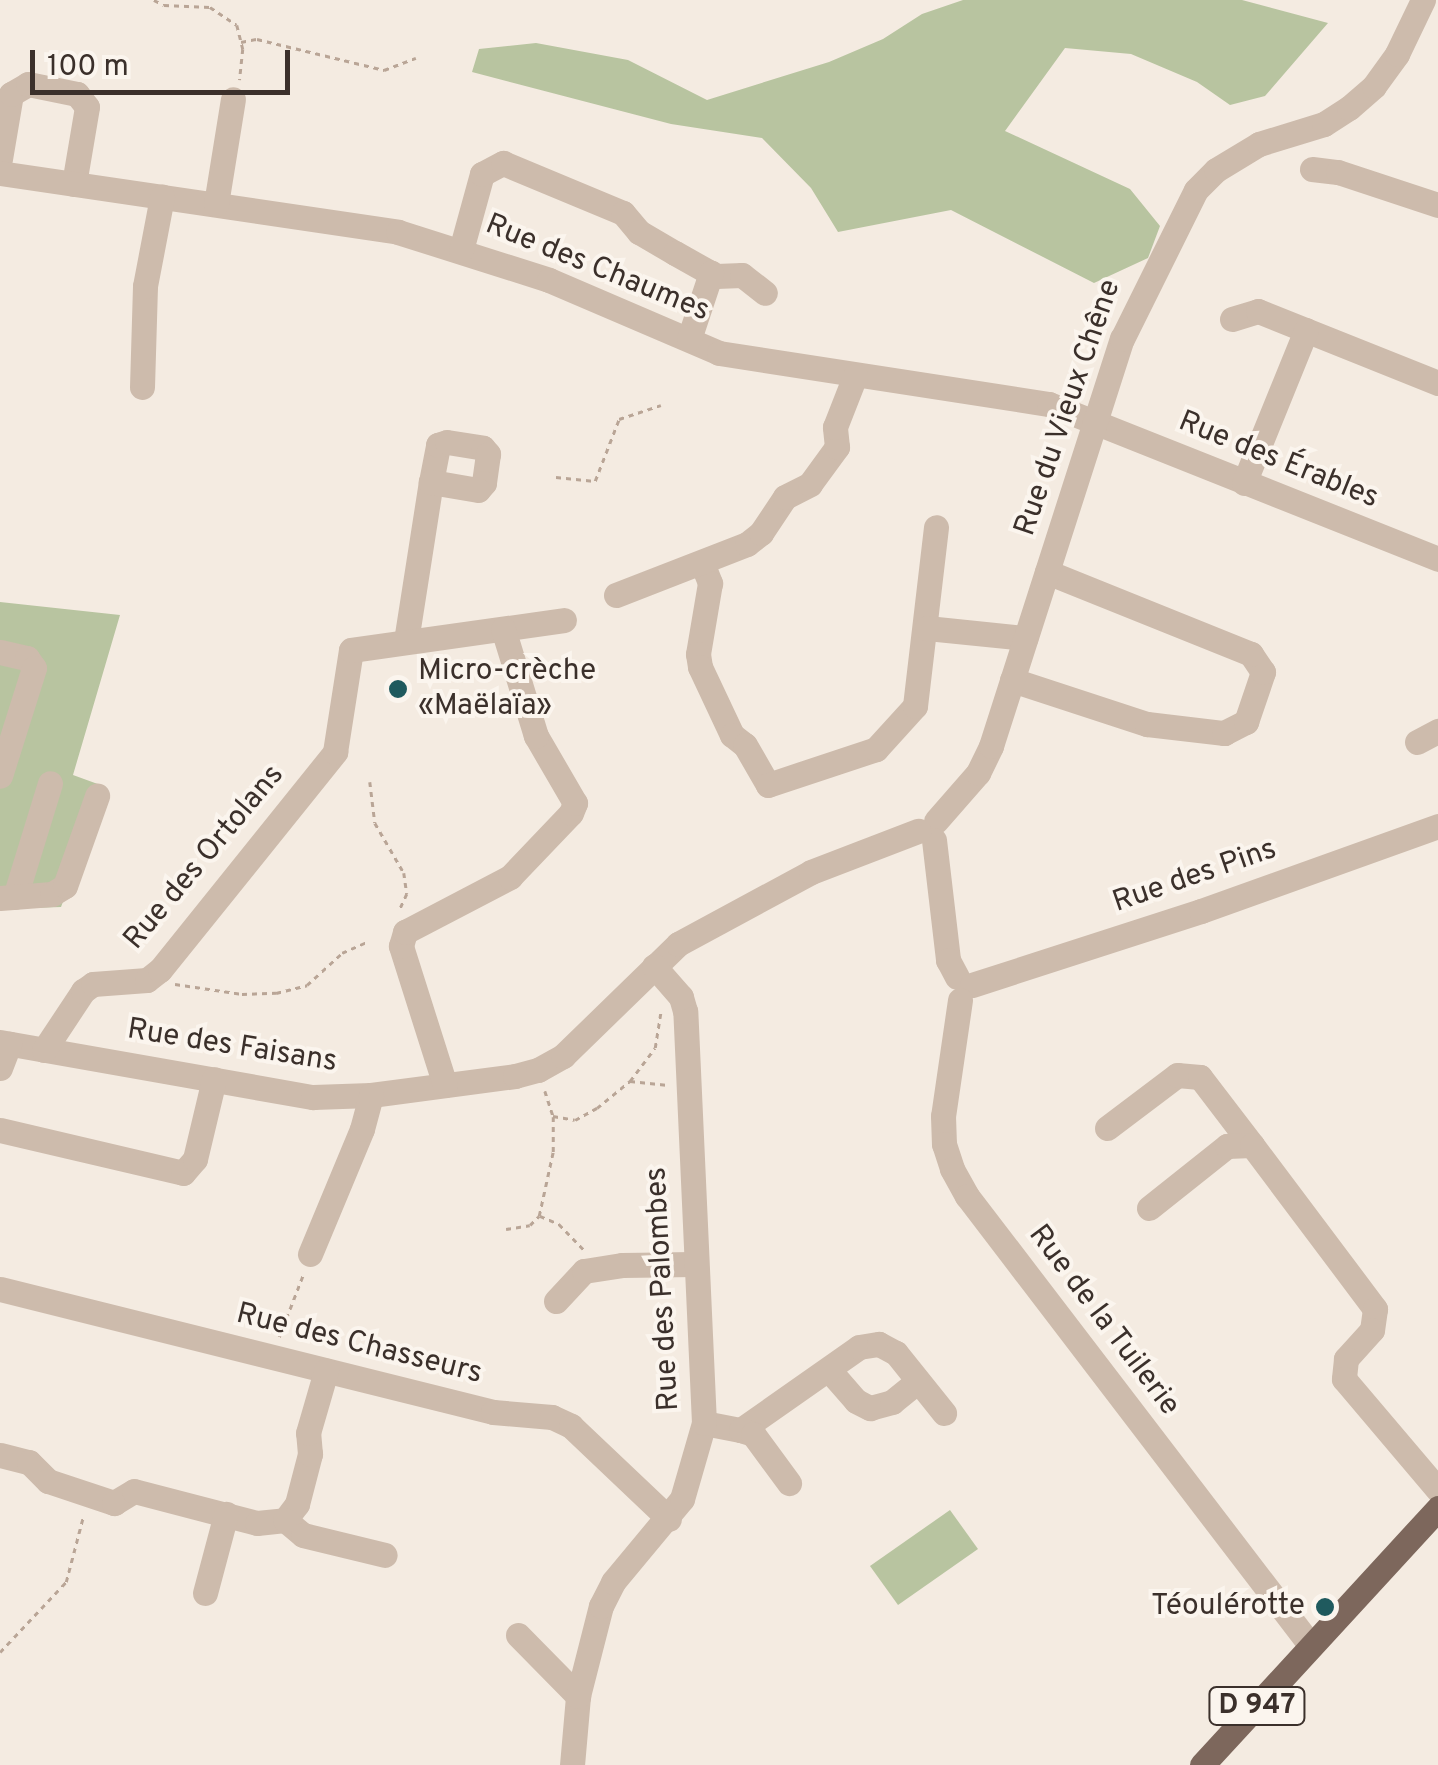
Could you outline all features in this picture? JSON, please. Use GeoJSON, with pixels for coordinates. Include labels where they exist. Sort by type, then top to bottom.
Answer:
{"type":"FeatureCollection","features":[{"type":"Feature","properties":{"kind":"main road","name":"D 947"},"geometry":{"type":"LineString","coordinates":[[1202,1765],[1438,1508]]}},
{"type":"Feature","properties":{"kind":"street","name":"Rue du Vieux Chêne"},"geometry":{"type":"LineString","coordinates":[[929,830],[978,774],[1135,310],[1196,190],[1216,170],[1259,144],[1324,124],[1349,108],[1374,86],[1398,54],[1423,0]]}},
{"type":"Feature","properties":{"kind":"street"},"geometry":{"type":"LineString","coordinates":[[0,159],[11,94],[28,84],[78,94],[87,107],[74,184]]}},
{"type":"Feature","properties":{"kind":"street"},"geometry":{"type":"LineString","coordinates":[[216,204],[233,99]]}},
{"type":"Feature","properties":{"kind":"street"},"geometry":{"type":"LineString","coordinates":[[460,250],[482,174],[503,163],[623,213],[638,232],[712,273],[742,275],[765,293]]}},
{"type":"Feature","properties":{"kind":"street"},"geometry":{"type":"LineString","coordinates":[[1312,169],[1338,172],[1438,205]]}},
{"type":"Feature","properties":{"kind":"street","name":"Rue des Chaumes"},"geometry":{"type":"LineString","coordinates":[[0,173],[398,232],[549,280],[719,353],[1049,404],[1094,422]]}},
{"type":"Feature","properties":{"kind":"street"},"geometry":{"type":"LineString","coordinates":[[142,387],[145,286],[162,197]]}},
{"type":"Feature","properties":{"kind":"street"},"geometry":{"type":"LineString","coordinates":[[689,339],[712,273]]}},
{"type":"Feature","properties":{"kind":"street"},"geometry":{"type":"LineString","coordinates":[[1232,318],[1258,311],[1438,383]]}},
{"type":"Feature","properties":{"kind":"street"},"geometry":{"type":"LineString","coordinates":[[1244,483],[1306,330]]}},
{"type":"Feature","properties":{"kind":"street"},"geometry":{"type":"LineString","coordinates":[[616,595],[747,544],[761,533],[785,497],[810,484],[837,447],[835,427],[855,376]]}},
{"type":"Feature","properties":{"kind":"street","name":"Rue des Érables"},"geometry":{"type":"LineString","coordinates":[[1094,422],[1438,559]]}},
{"type":"Feature","properties":{"kind":"street"},"geometry":{"type":"LineString","coordinates":[[431,482],[406,641],[564,620]]}},
{"type":"Feature","properties":{"kind":"street"},"geometry":{"type":"LineString","coordinates":[[702,563],[710,583],[698,654],[700,667],[732,735],[745,745],[768,785],[876,749],[915,706],[936,526]]}},
{"type":"Feature","properties":{"kind":"street"},"geometry":{"type":"LineString","coordinates":[[1012,680],[1147,724],[1224,734],[1246,722],[1263,672],[1252,654],[1046,572]]}},
{"type":"Feature","properties":{"kind":"street"},"geometry":{"type":"LineString","coordinates":[[926,628],[1024,638]]}},
{"type":"Feature","properties":{"kind":"street"},"geometry":{"type":"LineString","coordinates":[[444,1085],[401,946],[400,926],[510,877],[571,813],[575,802],[536,736],[503,630]]}},
{"type":"Feature","properties":{"kind":"street","name":"Rue des Ortolans"},"geometry":{"type":"LineString","coordinates":[[44,1050],[84,991],[94,984],[147,980],[160,970],[335,752],[350,650],[406,641]]}},
{"type":"Feature","properties":{"kind":"street"},"geometry":{"type":"LineString","coordinates":[[0,652],[26,658],[34,668],[0,776]]}},
{"type":"Feature","properties":{"kind":"street"},"geometry":{"type":"LineString","coordinates":[[50,783],[7,897],[52,894],[66,886],[97,796]]}},
{"type":"Feature","properties":{"kind":"street","name":"Rue des Pins"},"geometry":{"type":"LineString","coordinates":[[963,987],[1200,911],[1438,826]]}},
{"type":"Feature","properties":{"kind":"street","name":"Rue des Faisans"},"geometry":{"type":"LineString","coordinates":[[3,1051],[44,1050],[312,1097],[371,1095],[538,1070],[563,1056],[662,975],[678,944],[811,872],[929,830]]}},
{"type":"Feature","properties":{"kind":"street","name":"Rue de la Tuilerie"},"geometry":{"type":"LineString","coordinates":[[929,830],[948,960],[963,987],[943,1116],[944,1144],[952,1170],[967,1196],[1311,1646]]}},
{"type":"Feature","properties":{"kind":"street","name":"Rue des Palombes"},"geometry":{"type":"LineString","coordinates":[[572,1765],[585,1655],[612,1582],[682,1499],[704,1423],[685,1010],[662,975]]}},
{"type":"Feature","properties":{"kind":"street"},"geometry":{"type":"LineString","coordinates":[[1107,1128],[1177,1075],[1200,1077],[1376,1310],[1372,1330],[1346,1359],[1344,1379],[1438,1490]]}},
{"type":"Feature","properties":{"kind":"street"},"geometry":{"type":"LineString","coordinates":[[0,1130],[183,1173],[195,1159],[214,1080]]}},
{"type":"Feature","properties":{"kind":"street"},"geometry":{"type":"LineString","coordinates":[[310,1254],[362,1129],[371,1095]]}},
{"type":"Feature","properties":{"kind":"street"},"geometry":{"type":"LineString","coordinates":[[1149,1208],[1227,1146],[1252,1144]]}},
{"type":"Feature","properties":{"kind":"street"},"geometry":{"type":"LineString","coordinates":[[556,1301],[584,1271],[694,1264]]}},
{"type":"Feature","properties":{"kind":"street","name":"Rue des Chasseurs"},"geometry":{"type":"LineString","coordinates":[[0,1289],[493,1412],[552,1416],[571,1426],[668,1519]]}},
{"type":"Feature","properties":{"kind":"street"},"geometry":{"type":"LineString","coordinates":[[741,1430],[859,1348],[879,1344],[896,1353],[944,1412]]}},
{"type":"Feature","properties":{"kind":"street"},"geometry":{"type":"LineString","coordinates":[[829,1370],[856,1401],[870,1408],[892,1402],[918,1381]]}},
{"type":"Feature","properties":{"kind":"street"},"geometry":{"type":"LineString","coordinates":[[285,1520],[297,1504],[310,1454],[308,1433],[326,1371]]}},
{"type":"Feature","properties":{"kind":"street"},"geometry":{"type":"LineString","coordinates":[[704,1423],[753,1434],[788,1483]]}},
{"type":"Feature","properties":{"kind":"street"},"geometry":{"type":"LineString","coordinates":[[0,1455],[29,1462],[48,1481],[114,1503],[134,1491],[258,1523],[285,1520],[303,1535],[385,1555]]}},
{"type":"Feature","properties":{"kind":"street"},"geometry":{"type":"LineString","coordinates":[[206,1593],[226,1514]]}},
{"type":"Feature","properties":{"kind":"street"},"geometry":{"type":"LineString","coordinates":[[518,1635],[578,1696]]}},
{"type":"Feature","properties":{"kind":"path"},"geometry":{"type":"LineString","coordinates":[[154,0],[164,5],[210,7],[237,25],[242,42],[239,93],[233,99]]}},
{"type":"Feature","properties":{"kind":"path"},"geometry":{"type":"LineString","coordinates":[[242,42],[257,39],[384,70],[416,58]]}},
{"type":"Feature","properties":{"kind":"path"},"geometry":{"type":"LineString","coordinates":[[556,476],[596,481],[619,418],[661,405]]}},
{"type":"Feature","properties":{"kind":"path"},"geometry":{"type":"LineString","coordinates":[[370,782],[376,823],[404,874],[408,894],[400,926]]}},
{"type":"Feature","properties":{"kind":"path"},"geometry":{"type":"LineString","coordinates":[[147,980],[242,994],[276,993],[306,985],[342,953],[368,942]]}},
{"type":"Feature","properties":{"kind":"path"},"geometry":{"type":"LineString","coordinates":[[553,1116],[575,1120],[630,1082],[655,1048],[662,1024],[662,975]]}},
{"type":"Feature","properties":{"kind":"path"},"geometry":{"type":"LineString","coordinates":[[506,1229],[530,1224],[539,1216],[553,1152],[553,1116],[538,1070]]}},
{"type":"Feature","properties":{"kind":"path"},"geometry":{"type":"LineString","coordinates":[[630,1082],[688,1088]]}},
{"type":"Feature","properties":{"kind":"path"},"geometry":{"type":"LineString","coordinates":[[539,1216],[559,1224],[601,1268]]}},
{"type":"Feature","properties":{"kind":"path"},"geometry":{"type":"LineString","coordinates":[[271,1358],[310,1254]]}},
{"type":"Feature","properties":{"kind":"path"},"geometry":{"type":"LineString","coordinates":[[0,1652],[66,1582],[90,1495]]}},
{"type":"Feature","properties":{"kind":"green space"},"geometry":{"type":"Polygon","coordinates":[[[963,0],[1242,0],[1328,23],[1265,96],[1230,105],[1197,82],[1131,54],[1065,48],[1005,131],[1130,189],[1160,226],[1148,258],[1094,283],[951,210],[838,232],[811,188],[762,138],[671,124],[472,72],[479,49],[536,43],[628,60],[707,100],[829,62],[883,39],[922,14],[963,0]]]}},
{"type":"Feature","properties":{"kind":"green space"},"geometry":{"type":"Polygon","coordinates":[[[0,602],[120,615],[73,775],[106,787],[61,907],[0,909],[0,602]]]}},
{"type":"Feature","properties":{"kind":"green space"},"geometry":{"type":"Polygon","coordinates":[[[950,1510],[978,1549],[898,1605],[870,1566],[950,1510]]]}},
{"type":"Feature","properties":{"kind":"place","name":"Micro-crèche «Maëlaïa»"},"geometry":{"type":"Point","coordinates":[398,689]}},
{"type":"Feature","properties":{"kind":"place","name":"Téoulérotte"},"geometry":{"type":"Point","coordinates":[1325,1607]}}]}
